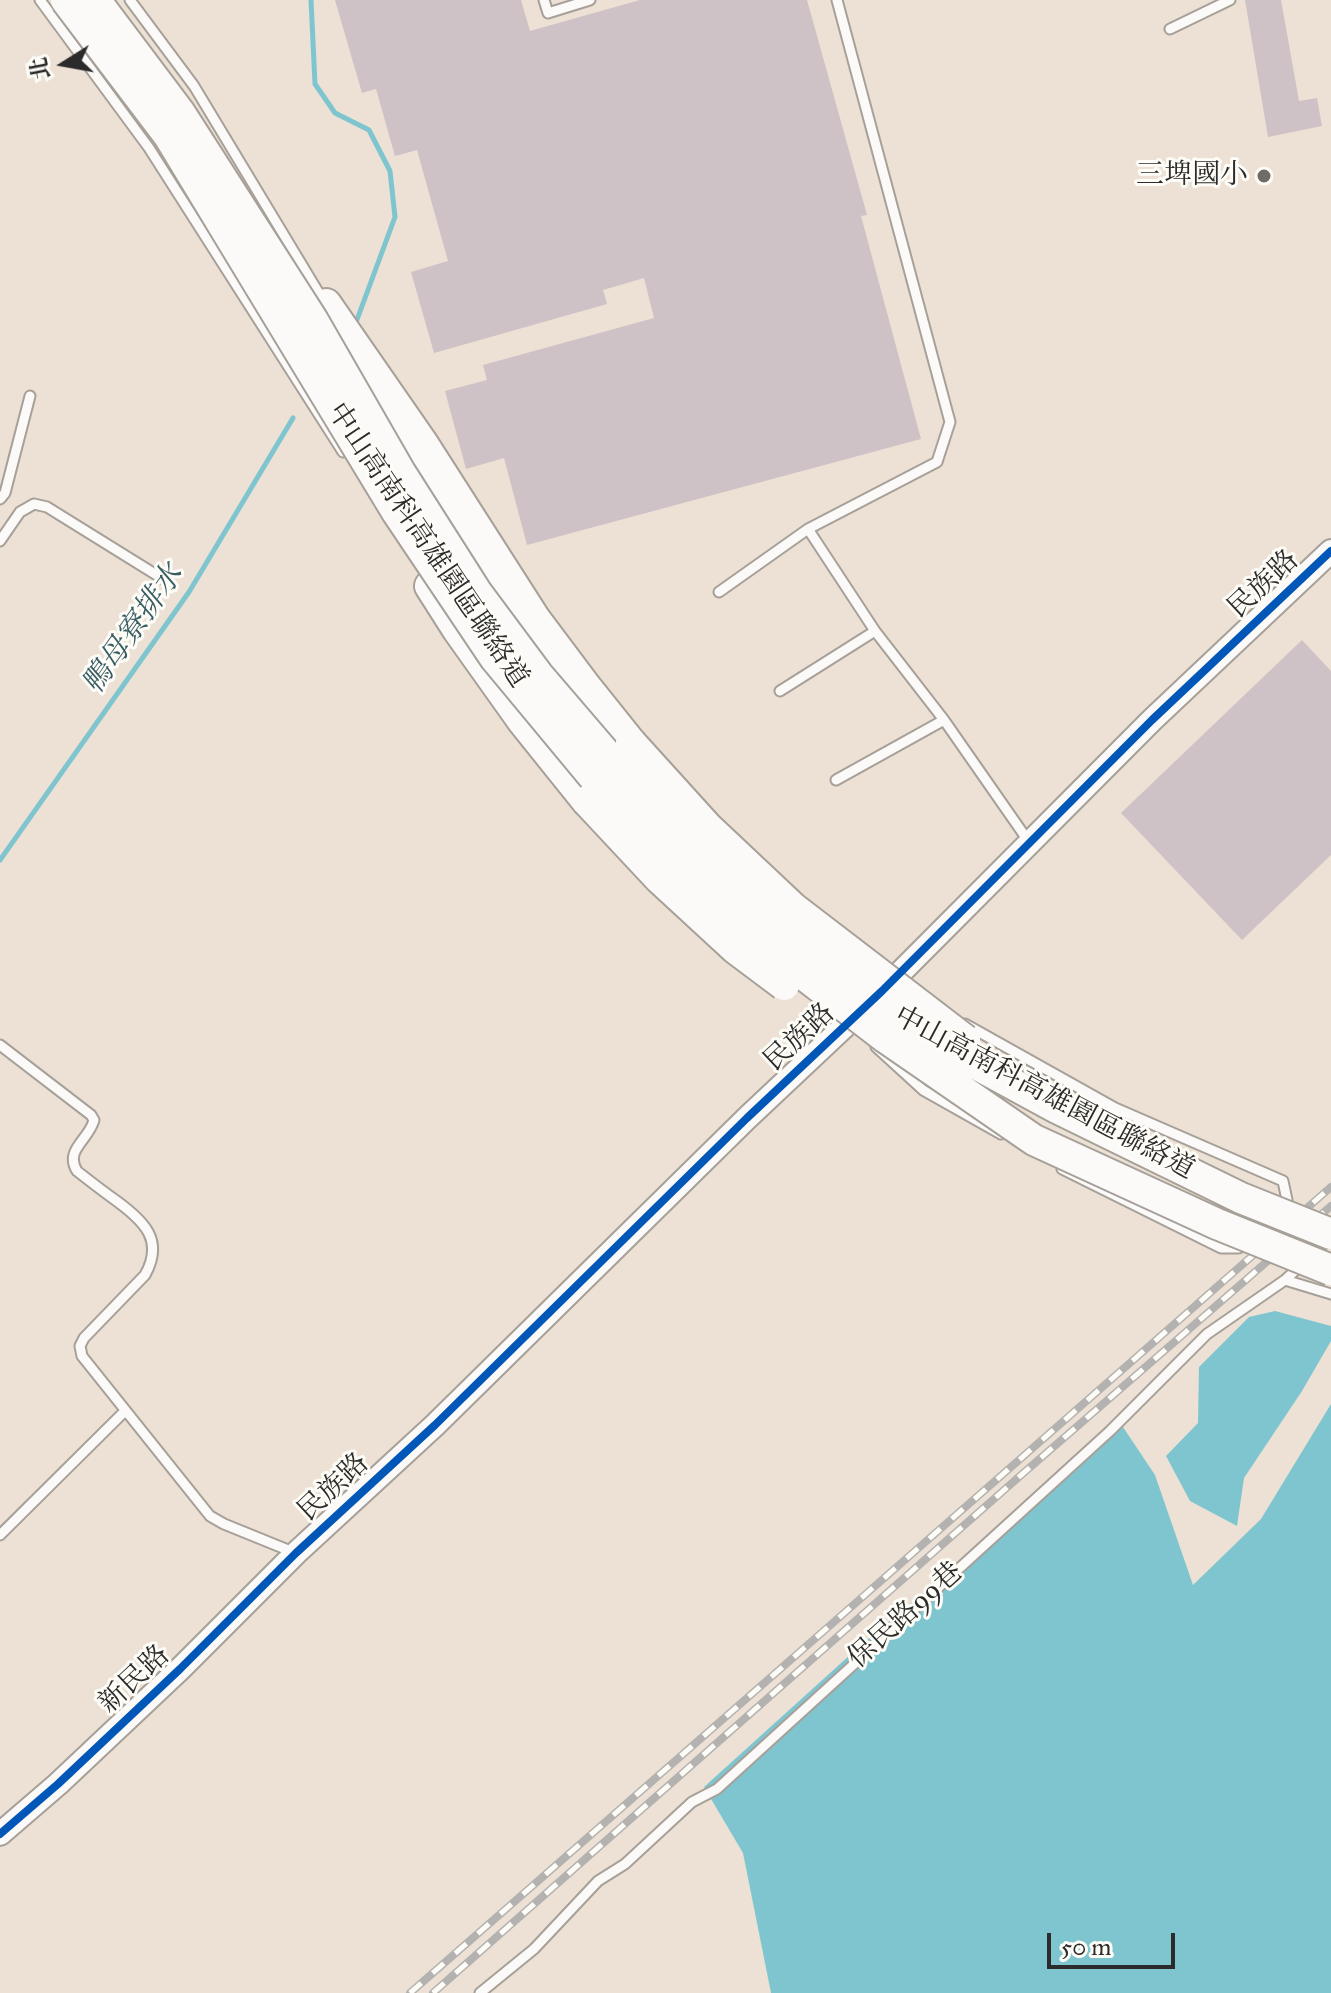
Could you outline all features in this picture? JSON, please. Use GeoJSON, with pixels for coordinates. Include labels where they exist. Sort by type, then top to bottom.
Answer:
{"type":"FeatureCollection","features":[{"type":"Feature","properties":{"kind":"highway","name":"中山高南科高雄園區聯絡道"},"geometry":{"type":"LineString","coordinates":[[66,0],[169,136],[397,512],[495,658],[597,781],[746,930],[1033,1148],[1331,1270]]}},
{"type":"Feature","properties":{"kind":"highway","name":"中山高南科高雄園區聯絡道"},"geometry":{"type":"LineString","coordinates":[[95,0],[180,113],[312,319],[400,472],[477,593],[538,675],[616,766],[764,915],[908,1027],[1057,1108],[1241,1198],[1331,1235]]}},
{"type":"Feature","properties":{"kind":"highway"},"geometry":{"type":"LineString","coordinates":[[326,304],[423,444],[535,619],[631,743],[708,828],[793,908],[1057,1108]]}},
{"type":"Feature","properties":{"kind":"highway"},"geometry":{"type":"LineString","coordinates":[[381,509],[458,630],[522,720],[587,801],[659,878],[736,949],[884,1061],[1033,1148]]}},
{"type":"Feature","properties":{"kind":"street","name":"民族路"},"geometry":{"type":"LineString","coordinates":[[296,1553],[435,1425],[747,1118],[854,1028],[876,986],[1331,551]]}},
{"type":"Feature","properties":{"kind":"street","name":"新民路"},"geometry":{"type":"LineString","coordinates":[[0,1834],[180,1669],[296,1553]]}},
{"type":"Feature","properties":{"kind":"lane"},"geometry":{"type":"LineString","coordinates":[[40,0],[149,148],[351,464]]}},
{"type":"Feature","properties":{"kind":"lane"},"geometry":{"type":"LineString","coordinates":[[130,0],[194,86],[326,304],[371,389]]}},
{"type":"Feature","properties":{"kind":"lane"},"geometry":{"type":"LineString","coordinates":[[544,0],[548,13],[590,0]]}},
{"type":"Feature","properties":{"kind":"lane"},"geometry":{"type":"LineString","coordinates":[[719,592],[808,529],[937,462],[950,422],[837,0]]}},
{"type":"Feature","properties":{"kind":"lane"},"geometry":{"type":"LineString","coordinates":[[1170,29],[1230,0]]}},
{"type":"Feature","properties":{"kind":"lane"},"geometry":{"type":"LineString","coordinates":[[0,499],[5,493],[30,396]]}},
{"type":"Feature","properties":{"kind":"lane"},"geometry":{"type":"LineString","coordinates":[[378,403],[518,624]]}},
{"type":"Feature","properties":{"kind":"lane"},"geometry":{"type":"LineString","coordinates":[[0,541],[20,512],[34,504],[47,507],[163,579]]}},
{"type":"Feature","properties":{"kind":"lane"},"geometry":{"type":"LineString","coordinates":[[381,509],[423,557],[513,683],[607,804],[718,914],[854,1028]]}},
{"type":"Feature","properties":{"kind":"lane"},"geometry":{"type":"LineString","coordinates":[[808,529],[875,631],[944,720],[1029,842]]}},
{"type":"Feature","properties":{"kind":"lane"},"geometry":{"type":"LineString","coordinates":[[780,691],[875,631]]}},
{"type":"Feature","properties":{"kind":"lane"},"geometry":{"type":"LineString","coordinates":[[836,780],[944,720]]}},
{"type":"Feature","properties":{"kind":"lane"},"geometry":{"type":"LineString","coordinates":[[690,824],[752,884]]}},
{"type":"Feature","properties":{"kind":"lane"},"geometry":{"type":"LineString","coordinates":[[870,1042],[923,1090],[1033,1148],[1077,1177],[1221,1248],[1239,1248],[1287,1200],[1283,1181],[1115,1108],[973,1028],[876,986]]}},
{"type":"Feature","properties":{"kind":"lane"},"geometry":{"type":"LineString","coordinates":[[0,1045],[91,1115],[94,1120],[92,1128],[73,1153],[72,1163],[77,1171],[137,1217],[148,1229],[153,1247],[152,1263],[145,1275],[84,1338],[80,1346],[87,1365],[210,1516],[296,1553]]}},
{"type":"Feature","properties":{"kind":"lane","name":"保民路99巷"},"geometry":{"type":"LineString","coordinates":[[480,1993],[534,1949],[598,1881],[625,1864],[692,1802],[717,1789],[1110,1431],[1207,1334],[1285,1280],[1331,1235]]}},
{"type":"Feature","properties":{"kind":"lane"},"geometry":{"type":"LineString","coordinates":[[1285,1280],[1331,1294]]}},
{"type":"Feature","properties":{"kind":"lane"},"geometry":{"type":"LineString","coordinates":[[0,1535],[125,1411]]}},
{"type":"Feature","properties":{"kind":"water"},"geometry":{"type":"Polygon","coordinates":[[[1275,1311],[1331,1326],[1331,1341],[1244,1478],[1237,1526],[1190,1501],[1166,1456],[1198,1423],[1199,1367],[1249,1317],[1275,1311]]]}},
{"type":"Feature","properties":{"kind":"water"},"geometry":{"type":"Polygon","coordinates":[[[1331,1404],[1331,1993],[771,1993],[743,1853],[704,1787],[861,1645],[1123,1427],[1155,1475],[1193,1585],[1261,1519],[1331,1404]]]}},
{"type":"Feature","properties":{"kind":"building"},"geometry":{"type":"Polygon","coordinates":[[[335,0],[521,0],[530,31],[640,0],[807,0],[867,215],[861,216],[921,439],[527,545],[504,458],[466,469],[445,391],[487,380],[483,365],[654,318],[644,278],[603,290],[607,304],[434,353],[411,272],[448,261],[417,150],[395,156],[376,89],[362,93],[335,0]]]}},
{"type":"Feature","properties":{"kind":"building"},"geometry":{"type":"Polygon","coordinates":[[[1245,0],[1281,0],[1299,101],[1317,98],[1322,126],[1268,137],[1245,0]]]}},
{"type":"Feature","properties":{"kind":"building"},"geometry":{"type":"Polygon","coordinates":[[[1302,640],[1331,671],[1331,855],[1242,940],[1121,813],[1302,640]]]}},
{"type":"Feature","properties":{"kind":"waterway","name":"鴨母寮排水"},"geometry":{"type":"LineString","coordinates":[[311,0],[315,84],[335,113],[369,130],[390,171],[395,217],[355,325]]}},
{"type":"Feature","properties":{"kind":"waterway","name":"鴨母寮排水"},"geometry":{"type":"LineString","coordinates":[[0,860],[189,592],[293,418]]}},
{"type":"Feature","properties":{"kind":"railway"},"geometry":{"type":"LineString","coordinates":[[410,1993],[1331,1187]]}},
{"type":"Feature","properties":{"kind":"railway"},"geometry":{"type":"LineString","coordinates":[[433,1993],[1331,1206]]}},
{"type":"Feature","properties":{"kind":"cycle path"},"geometry":{"type":"LineString","coordinates":[[0,1834],[58,1784],[180,1669],[296,1553],[435,1425],[747,1118],[882,991],[1152,720],[1331,551]]}},
{"type":"Feature","properties":{"kind":"place","name":"三埤國小"},"geometry":{"type":"Point","coordinates":[1264,176]}}]}
